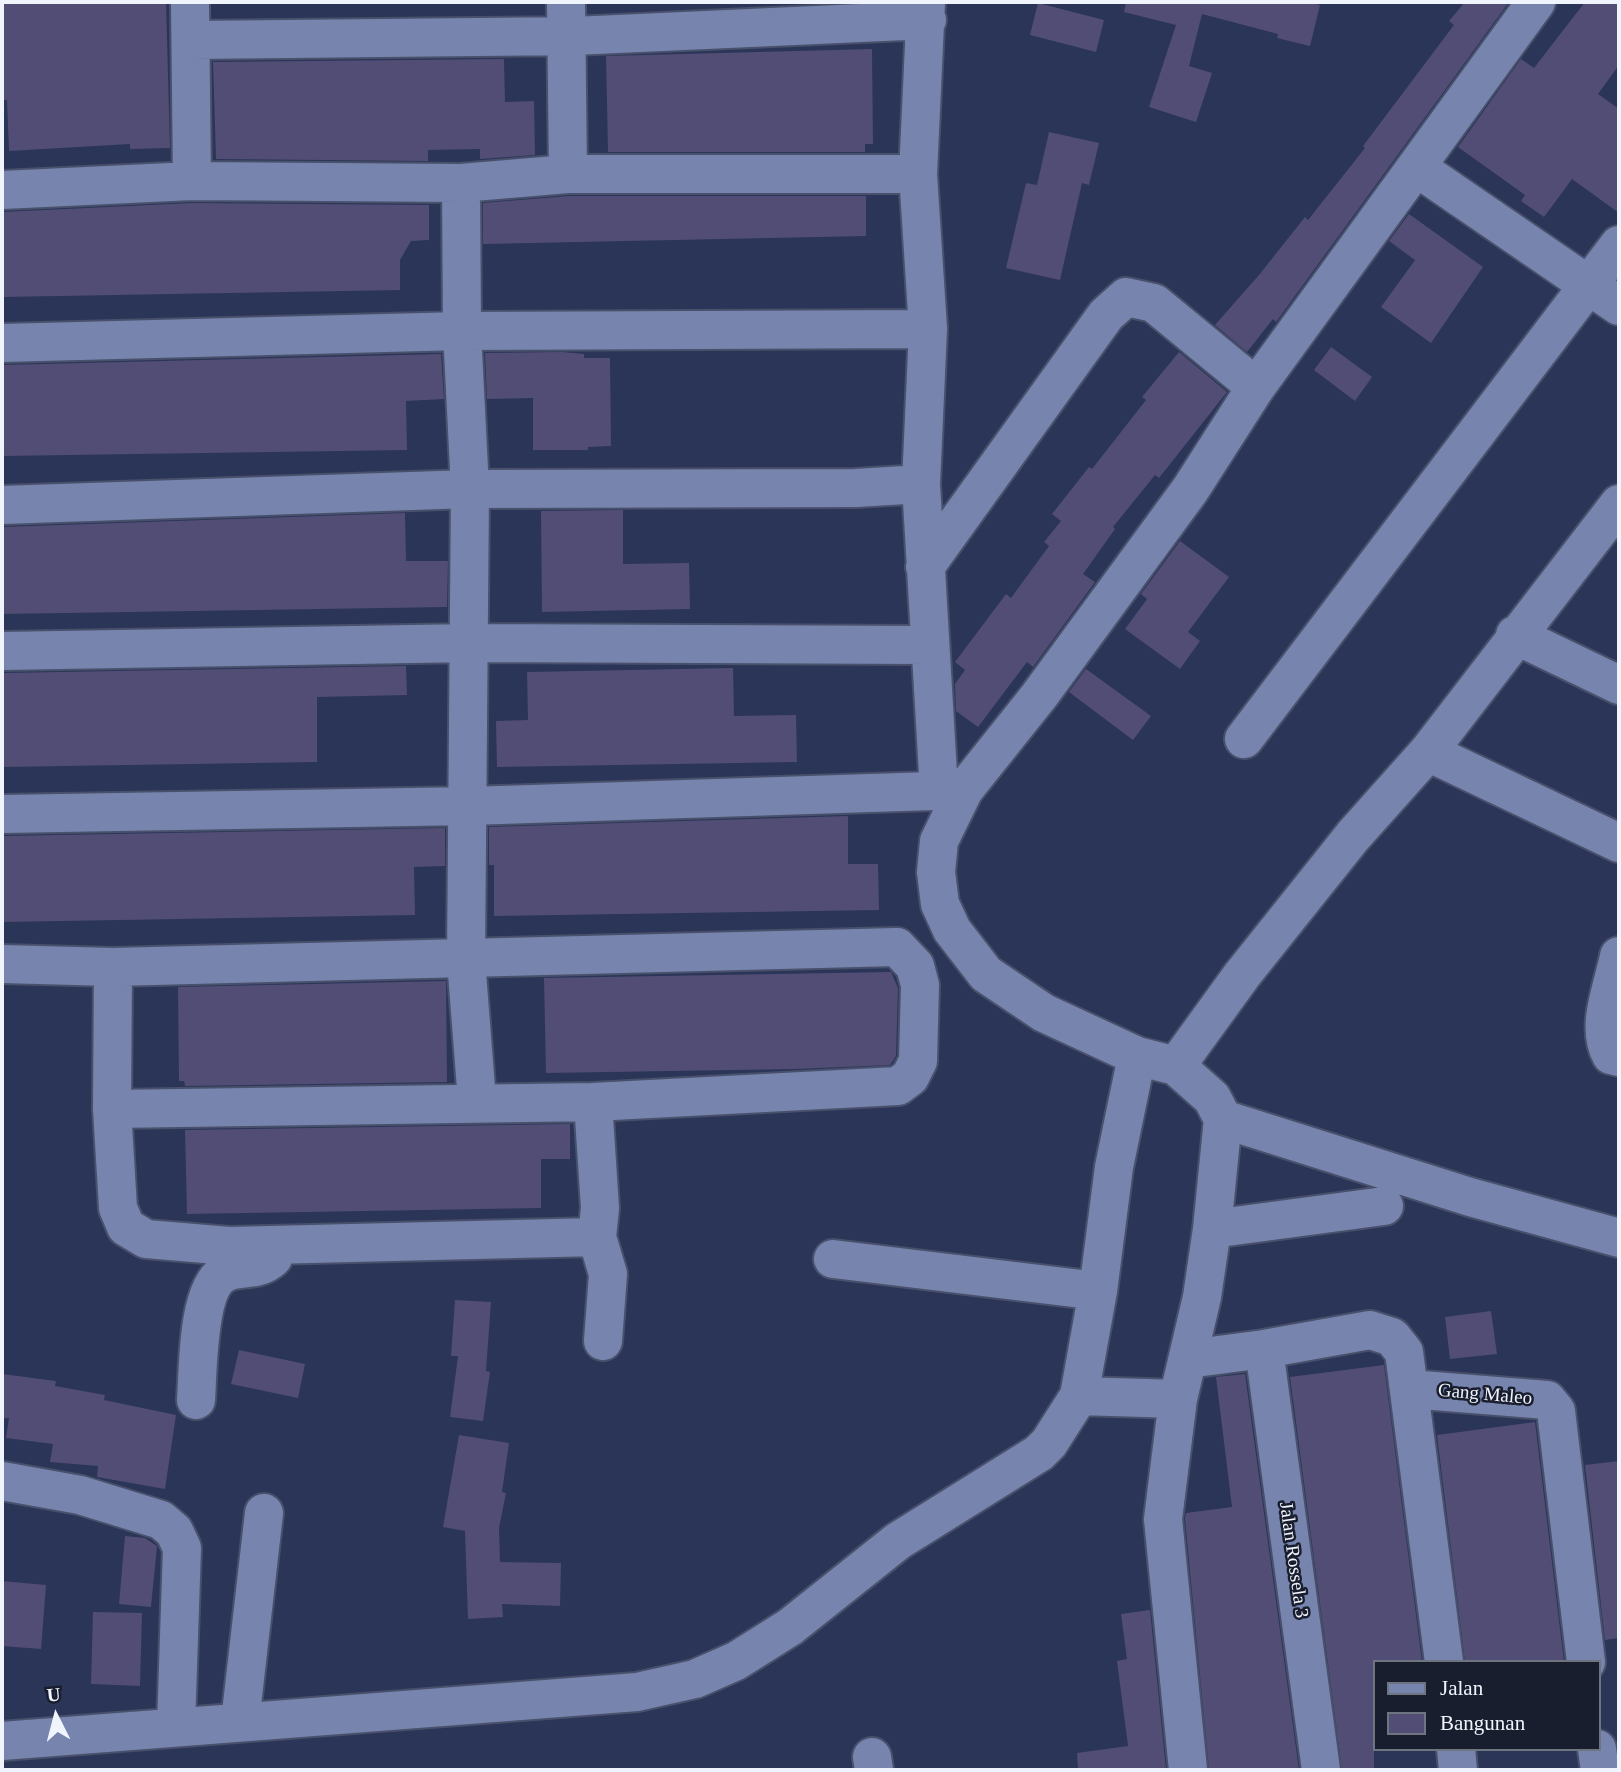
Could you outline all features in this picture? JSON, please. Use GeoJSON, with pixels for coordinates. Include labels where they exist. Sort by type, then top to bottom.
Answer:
{"type":"FeatureCollection","features":[{"type":"Feature","properties":{"kind":"street"},"geometry":{"type":"LineString","coordinates":[[190,2],[192,181]]}},
{"type":"Feature","properties":{"kind":"street"},"geometry":{"type":"LineString","coordinates":[[2,814],[469,806],[951,791],[1039,696],[1190,490],[1256,387],[1536,2]]}},
{"type":"Feature","properties":{"kind":"street"},"geometry":{"type":"LineString","coordinates":[[191,40],[566,19],[927,11],[919,107],[918,174],[928,329],[921,484],[929,645],[951,791],[937,861],[940,904],[952,930],[986,974],[1012,994],[1044,1013],[1137,1056],[1176,1066],[1212,1098],[1223,1119],[1212,1229],[1178,1399],[1163,1519],[1188,1770]]}},
{"type":"Feature","properties":{"kind":"street"},"geometry":{"type":"LineString","coordinates":[[566,19],[568,174]]}},
{"type":"Feature","properties":{"kind":"street"},"geometry":{"type":"LineString","coordinates":[[1416,167],[1605,296]]}},
{"type":"Feature","properties":{"kind":"street"},"geometry":{"type":"LineString","coordinates":[[2,190],[192,181],[461,183],[568,174],[918,174]]}},
{"type":"Feature","properties":{"kind":"street"},"geometry":{"type":"LineString","coordinates":[[461,183],[462,331],[470,489],[466,960],[477,1101]]}},
{"type":"Feature","properties":{"kind":"street"},"geometry":{"type":"LineString","coordinates":[[1244,739],[1605,296],[1619,245]]}},
{"type":"Feature","properties":{"kind":"street"},"geometry":{"type":"LineString","coordinates":[[925,567],[1106,314],[1126,297],[1154,303],[1256,387]]}},
{"type":"Feature","properties":{"kind":"street"},"geometry":{"type":"LineString","coordinates":[[2,343],[462,331],[928,329]]}},
{"type":"Feature","properties":{"kind":"street"},"geometry":{"type":"LineString","coordinates":[[2,505],[470,489],[856,488],[921,484]]}},
{"type":"Feature","properties":{"kind":"street"},"geometry":{"type":"LineString","coordinates":[[1176,1066],[1242,975],[1353,836],[1428,752],[1515,635],[1619,503]]}},
{"type":"Feature","properties":{"kind":"street"},"geometry":{"type":"LineString","coordinates":[[1515,635],[1619,685]]}},
{"type":"Feature","properties":{"kind":"street"},"geometry":{"type":"LineString","coordinates":[[2,651],[470,643],[929,645]]}},
{"type":"Feature","properties":{"kind":"street"},"geometry":{"type":"LineString","coordinates":[[1428,752],[1619,843]]}},
{"type":"Feature","properties":{"kind":"street"},"geometry":{"type":"LineString","coordinates":[[2,964],[113,967],[897,947],[915,966],[920,985],[918,1061],[910,1077],[898,1086],[593,1102],[477,1101],[112,1109]]}},
{"type":"Feature","properties":{"kind":"street"},"geometry":{"type":"LineString","coordinates":[[113,967],[112,1109],[118,1209],[126,1227],[146,1239],[229,1246],[597,1237]]}},
{"type":"Feature","properties":{"kind":"street"},"geometry":{"type":"LineString","coordinates":[[1617,979],[1604,1028],[1604,1043],[1611,1055],[1619,1057]]}},
{"type":"Feature","properties":{"kind":"street"},"geometry":{"type":"LineString","coordinates":[[2,1741],[637,1692],[695,1679],[736,1661],[790,1627],[898,1541],[1039,1453],[1061,1429],[1079,1396],[1098,1291],[1114,1167],[1137,1056]]}},
{"type":"Feature","properties":{"kind":"street"},"geometry":{"type":"LineString","coordinates":[[593,1102],[600,1208],[597,1237],[608,1274],[603,1341]]}},
{"type":"Feature","properties":{"kind":"street"},"geometry":{"type":"LineString","coordinates":[[1223,1119],[1469,1197],[1619,1238]]}},
{"type":"Feature","properties":{"kind":"street"},"geometry":{"type":"LineString","coordinates":[[1212,1229],[1384,1206]]}},
{"type":"Feature","properties":{"kind":"street"},"geometry":{"type":"LineString","coordinates":[[196,1400],[204,1313],[211,1289],[220,1276],[232,1270],[247,1271],[273,1259],[278,1245]]}},
{"type":"Feature","properties":{"kind":"street"},"geometry":{"type":"LineString","coordinates":[[833,1259],[1098,1291]]}},
{"type":"Feature","properties":{"kind":"street"},"geometry":{"type":"LineString","coordinates":[[1188,1359],[1370,1330],[1392,1337],[1404,1352],[1444,1660]]}},
{"type":"Feature","properties":{"kind":"street","name":"Jalan Rossela 3"},"geometry":{"type":"LineString","coordinates":[[1264,1349],[1321,1770]]}},
{"type":"Feature","properties":{"kind":"street","name":"Gang Maleo"},"geometry":{"type":"LineString","coordinates":[[1409,1389],[1547,1400],[1556,1411],[1586,1660]]}},
{"type":"Feature","properties":{"kind":"street"},"geometry":{"type":"LineString","coordinates":[[1079,1396],[1178,1399]]}},
{"type":"Feature","properties":{"kind":"street"},"geometry":{"type":"LineString","coordinates":[[2,1481],[80,1495],[161,1520],[174,1531],[182,1548],[176,1726]]}},
{"type":"Feature","properties":{"kind":"street"},"geometry":{"type":"LineString","coordinates":[[240,1722],[264,1513]]}},
{"type":"Feature","properties":{"kind":"street"},"geometry":{"type":"LineString","coordinates":[[1456,1751],[1458,1770]]}},
{"type":"Feature","properties":{"kind":"street"},"geometry":{"type":"LineString","coordinates":[[1597,1751],[1600,1770]]}},
{"type":"Feature","properties":{"kind":"building"},"geometry":{"type":"Polygon","coordinates":[[[2,2],[166,2],[170,148],[130,149],[130,144],[9,151],[7,100],[2,100],[2,2]]]}},
{"type":"Feature","properties":{"kind":"building"},"geometry":{"type":"Polygon","coordinates":[[[1126,2],[1306,2],[1320,5],[1310,46],[1277,38],[1278,34],[1202,14],[1189,66],[1212,73],[1196,122],[1149,107],[1176,25],[1124,12],[1126,2]]]}},
{"type":"Feature","properties":{"kind":"building"},"geometry":{"type":"Polygon","coordinates":[[[1465,2],[1509,2],[1276,322],[1273,319],[1247,352],[1215,325],[1305,217],[1308,220],[1365,148],[1363,146],[1454,25],[1449,21],[1465,2]]]}},
{"type":"Feature","properties":{"kind":"building"},"geometry":{"type":"Polygon","coordinates":[[[1585,2],[1619,2],[1619,65],[1598,94],[1619,109],[1619,213],[1572,179],[1544,217],[1521,201],[1525,195],[1458,147],[1521,59],[1534,68],[1585,2]]]}},
{"type":"Feature","properties":{"kind":"building"},"geometry":{"type":"Polygon","coordinates":[[[1038,3],[1104,20],[1096,52],[1030,35],[1038,3]]]}},
{"type":"Feature","properties":{"kind":"building"},"geometry":{"type":"Polygon","coordinates":[[[872,49],[873,144],[865,144],[865,152],[608,152],[606,56],[872,49]]]}},
{"type":"Feature","properties":{"kind":"building"},"geometry":{"type":"Polygon","coordinates":[[[504,59],[505,102],[534,101],[535,155],[480,159],[480,149],[428,150],[428,161],[216,159],[213,62],[504,59]]]}},
{"type":"Feature","properties":{"kind":"building"},"geometry":{"type":"Polygon","coordinates":[[[1049,132],[1099,143],[1089,185],[1082,183],[1060,280],[1006,268],[1026,183],[1037,185],[1049,132]]]}},
{"type":"Feature","properties":{"kind":"building"},"geometry":{"type":"Polygon","coordinates":[[[569,196],[866,196],[866,236],[483,244],[483,203],[569,196]]]}},
{"type":"Feature","properties":{"kind":"building"},"geometry":{"type":"Polygon","coordinates":[[[192,203],[429,205],[429,240],[411,241],[400,260],[400,290],[2,297],[2,212],[192,203]]]}},
{"type":"Feature","properties":{"kind":"building"},"geometry":{"type":"Polygon","coordinates":[[[1409,214],[1483,267],[1431,343],[1381,307],[1415,260],[1389,241],[1409,214]]]}},
{"type":"Feature","properties":{"kind":"building"},"geometry":{"type":"Polygon","coordinates":[[[1331,347],[1372,377],[1355,401],[1314,370],[1331,347]]]}},
{"type":"Feature","properties":{"kind":"building"},"geometry":{"type":"Polygon","coordinates":[[[1179,352],[1227,392],[1159,478],[1155,475],[1113,527],[1115,529],[1083,574],[1095,582],[1033,667],[1027,662],[978,727],[956,711],[955,684],[965,670],[955,662],[1006,594],[1011,598],[1049,546],[1044,542],[1061,521],[1052,514],[1089,467],[1092,469],[1146,400],[1142,397],[1179,352]]]}},
{"type":"Feature","properties":{"kind":"building"},"geometry":{"type":"Polygon","coordinates":[[[485,353],[584,354],[584,358],[610,358],[611,446],[588,447],[588,450],[533,450],[533,398],[487,399],[485,353]]]}},
{"type":"Feature","properties":{"kind":"building"},"geometry":{"type":"Polygon","coordinates":[[[441,354],[444,399],[406,401],[407,450],[2,456],[2,365],[441,354]]]}},
{"type":"Feature","properties":{"kind":"building"},"geometry":{"type":"Polygon","coordinates":[[[623,510],[623,564],[689,563],[690,609],[542,612],[541,511],[623,510]]]}},
{"type":"Feature","properties":{"kind":"building"},"geometry":{"type":"Polygon","coordinates":[[[405,513],[406,561],[448,561],[447,607],[2,614],[2,527],[405,513]]]}},
{"type":"Feature","properties":{"kind":"building"},"geometry":{"type":"Polygon","coordinates":[[[1180,541],[1229,577],[1188,632],[1200,641],[1180,669],[1125,629],[1147,599],[1141,594],[1180,541]]]}},
{"type":"Feature","properties":{"kind":"building"},"geometry":{"type":"Polygon","coordinates":[[[406,666],[407,695],[317,697],[317,762],[2,767],[2,673],[406,666]]]}},
{"type":"Feature","properties":{"kind":"building"},"geometry":{"type":"Polygon","coordinates":[[[733,668],[734,716],[796,715],[797,762],[497,767],[496,721],[528,720],[527,672],[733,668]]]}},
{"type":"Feature","properties":{"kind":"building"},"geometry":{"type":"Polygon","coordinates":[[[1086,669],[1151,716],[1133,740],[1069,692],[1086,669]]]}},
{"type":"Feature","properties":{"kind":"building"},"geometry":{"type":"Polygon","coordinates":[[[848,816],[848,864],[878,864],[879,910],[494,916],[494,865],[489,865],[489,827],[848,816]]]}},
{"type":"Feature","properties":{"kind":"building"},"geometry":{"type":"Polygon","coordinates":[[[445,828],[445,866],[414,867],[415,915],[2,922],[2,836],[445,828]]]}},
{"type":"Feature","properties":{"kind":"building"},"geometry":{"type":"Polygon","coordinates":[[[891,972],[898,988],[896,1056],[890,1065],[546,1073],[544,978],[891,972]]]}},
{"type":"Feature","properties":{"kind":"building"},"geometry":{"type":"Polygon","coordinates":[[[446,981],[447,1082],[185,1086],[184,1081],[179,1081],[178,987],[446,981]]]}},
{"type":"Feature","properties":{"kind":"building"},"geometry":{"type":"Polygon","coordinates":[[[570,1124],[570,1159],[541,1159],[541,1208],[187,1214],[185,1130],[570,1124]]]}},
{"type":"Feature","properties":{"kind":"building"},"geometry":{"type":"Polygon","coordinates":[[[455,1300],[491,1302],[486,1371],[490,1372],[483,1421],[450,1417],[458,1356],[451,1356],[455,1300]]]}},
{"type":"Feature","properties":{"kind":"building"},"geometry":{"type":"Polygon","coordinates":[[[1491,1311],[1497,1354],[1450,1359],[1445,1317],[1491,1311]]]}},
{"type":"Feature","properties":{"kind":"building"},"geometry":{"type":"Polygon","coordinates":[[[239,1350],[305,1364],[298,1398],[231,1384],[239,1350]]]}},
{"type":"Feature","properties":{"kind":"building"},"geometry":{"type":"Polygon","coordinates":[[[1384,1365],[1422,1660],[1372,1660],[1374,1770],[1342,1770],[1290,1377],[1384,1365]]]}},
{"type":"Feature","properties":{"kind":"building"},"geometry":{"type":"Polygon","coordinates":[[[2,1374],[56,1381],[55,1386],[105,1395],[104,1400],[176,1415],[165,1489],[97,1477],[98,1466],[50,1462],[53,1444],[6,1438],[9,1418],[2,1418],[2,1374]]]}},
{"type":"Feature","properties":{"kind":"building"},"geometry":{"type":"Polygon","coordinates":[[[1245,1374],[1299,1770],[1209,1770],[1185,1519],[1186,1513],[1232,1507],[1216,1377],[1245,1374]]]}},
{"type":"Feature","properties":{"kind":"building"},"geometry":{"type":"Polygon","coordinates":[[[1535,1422],[1564,1660],[1465,1660],[1437,1435],[1535,1422]]]}},
{"type":"Feature","properties":{"kind":"building"},"geometry":{"type":"Polygon","coordinates":[[[459,1435],[509,1443],[502,1492],[506,1493],[499,1528],[500,1562],[561,1563],[560,1606],[502,1604],[503,1617],[468,1619],[465,1531],[443,1527],[459,1435]]]}},
{"type":"Feature","properties":{"kind":"building"},"geometry":{"type":"Polygon","coordinates":[[[1619,1461],[1619,1638],[1605,1640],[1585,1465],[1619,1461]]]}},
{"type":"Feature","properties":{"kind":"building"},"geometry":{"type":"Polygon","coordinates":[[[125,1536],[145,1538],[157,1546],[151,1607],[119,1604],[125,1536]]]}},
{"type":"Feature","properties":{"kind":"building"},"geometry":{"type":"Polygon","coordinates":[[[2,1581],[46,1585],[41,1649],[2,1646],[2,1581]]]}},
{"type":"Feature","properties":{"kind":"building"},"geometry":{"type":"Polygon","coordinates":[[[1150,1610],[1166,1770],[1078,1770],[1077,1753],[1128,1746],[1117,1661],[1127,1659],[1121,1614],[1150,1610]]]}},
{"type":"Feature","properties":{"kind":"building"},"geometry":{"type":"Polygon","coordinates":[[[93,1612],[142,1613],[140,1686],[91,1684],[93,1612]]]}}]}
